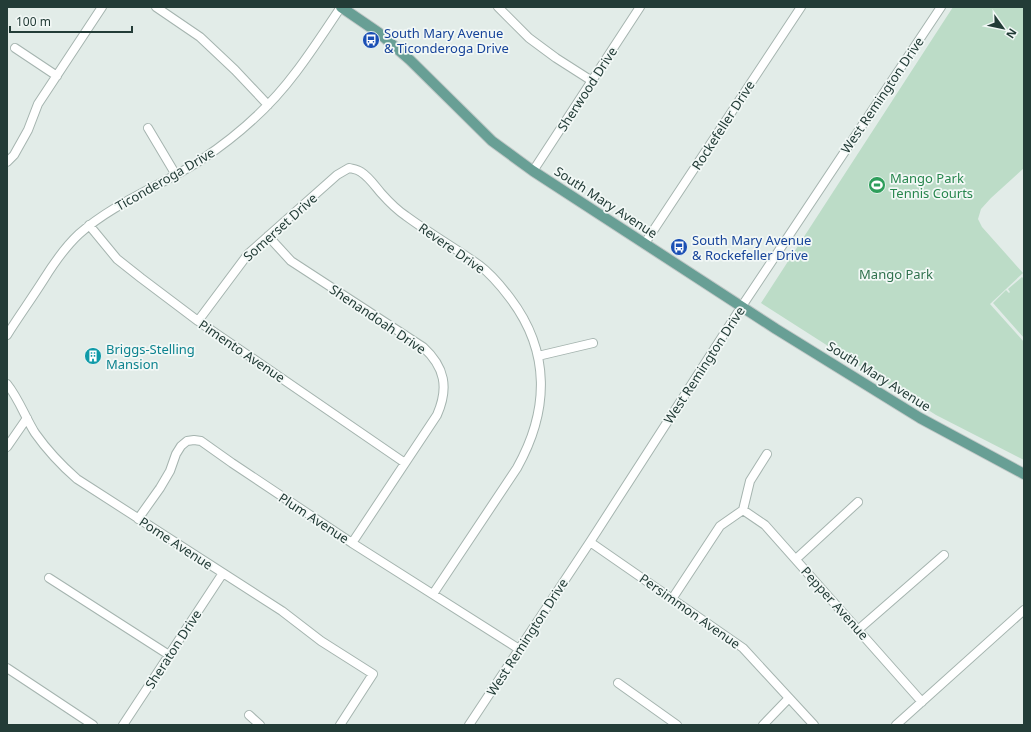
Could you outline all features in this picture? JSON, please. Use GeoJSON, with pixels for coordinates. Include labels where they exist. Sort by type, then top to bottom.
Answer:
{"type":"FeatureCollection","features":[{"type":"Feature","properties":{"kind":"main road","name":"South Mary Avenue"},"geometry":{"type":"LineString","coordinates":[[341,7],[379,33],[410,60],[492,141],[534,171],[789,337],[920,418],[1024,474]]}},
{"type":"Feature","properties":{"kind":"street"},"geometry":{"type":"LineString","coordinates":[[7,162],[14,155],[28,130],[38,104],[102,7]]}},
{"type":"Feature","properties":{"kind":"street"},"geometry":{"type":"LineString","coordinates":[[156,7],[200,37],[235,70],[268,105]]}},
{"type":"Feature","properties":{"kind":"street","name":"Ticonderoga Drive"},"geometry":{"type":"LineString","coordinates":[[7,335],[68,245],[89,225],[108,211],[176,175],[224,145],[247,125],[268,105],[296,72],[341,7]]}},
{"type":"Feature","properties":{"kind":"street"},"geometry":{"type":"LineString","coordinates":[[498,7],[529,38],[556,58],[592,81]]}},
{"type":"Feature","properties":{"kind":"street","name":"Sherwood Drive"},"geometry":{"type":"LineString","coordinates":[[534,171],[640,7]]}},
{"type":"Feature","properties":{"kind":"street","name":"Rockefeller Drive"},"geometry":{"type":"LineString","coordinates":[[645,243],[801,7]]}},
{"type":"Feature","properties":{"kind":"street","name":"West Remington Drive"},"geometry":{"type":"LineString","coordinates":[[469,725],[590,542],[742,306],[941,7]]}},
{"type":"Feature","properties":{"kind":"street"},"geometry":{"type":"LineString","coordinates":[[15,48],[56,76]]}},
{"type":"Feature","properties":{"kind":"street"},"geometry":{"type":"LineString","coordinates":[[148,128],[176,175]]}},
{"type":"Feature","properties":{"kind":"street","name":"Revere Drive"},"geometry":{"type":"LineString","coordinates":[[337,176],[349,168],[359,171],[368,178],[399,212],[479,266],[494,279],[517,308],[534,340],[538,356],[541,383],[539,407],[525,454],[433,594]]}},
{"type":"Feature","properties":{"kind":"street","name":"Somerset Drive"},"geometry":{"type":"LineString","coordinates":[[198,321],[242,261],[268,236],[337,176]]}},
{"type":"Feature","properties":{"kind":"street","name":"Pimento Avenue"},"geometry":{"type":"LineString","coordinates":[[89,225],[117,258],[198,321],[405,463]]}},
{"type":"Feature","properties":{"kind":"street","name":"Shenandoah Drive"},"geometry":{"type":"LineString","coordinates":[[268,236],[291,261],[423,347],[438,363],[442,373],[444,390],[442,403],[437,415],[352,543]]}},
{"type":"Feature","properties":{"kind":"street"},"geometry":{"type":"LineString","coordinates":[[538,356],[593,343]]}},
{"type":"Feature","properties":{"kind":"street","name":"Pome Avenue"},"geometry":{"type":"LineString","coordinates":[[7,384],[20,403],[34,432],[48,451],[77,479],[282,611],[321,641],[373,674],[340,725]]}},
{"type":"Feature","properties":{"kind":"street"},"geometry":{"type":"LineString","coordinates":[[7,447],[27,418]]}},
{"type":"Feature","properties":{"kind":"street","name":"Plum Avenue"},"geometry":{"type":"LineString","coordinates":[[138,519],[170,471],[176,454],[181,446],[187,441],[201,441],[352,543],[519,650]]}},
{"type":"Feature","properties":{"kind":"street"},"geometry":{"type":"LineString","coordinates":[[672,599],[720,526],[742,510],[750,481],[767,454]]}},
{"type":"Feature","properties":{"kind":"street"},"geometry":{"type":"LineString","coordinates":[[796,559],[858,502]]}},
{"type":"Feature","properties":{"kind":"street","name":"Pepper Avenue"},"geometry":{"type":"LineString","coordinates":[[742,510],[765,525],[859,629],[922,702]]}},
{"type":"Feature","properties":{"kind":"street","name":"Persimmon Avenue"},"geometry":{"type":"LineString","coordinates":[[590,542],[743,648],[814,725]]}},
{"type":"Feature","properties":{"kind":"street"},"geometry":{"type":"LineString","coordinates":[[859,629],[944,555]]}},
{"type":"Feature","properties":{"kind":"street","name":"Sheraton Drive"},"geometry":{"type":"LineString","coordinates":[[123,725],[223,573]]}},
{"type":"Feature","properties":{"kind":"street"},"geometry":{"type":"LineString","coordinates":[[49,578],[168,656]]}},
{"type":"Feature","properties":{"kind":"street"},"geometry":{"type":"LineString","coordinates":[[896,725],[1024,610]]}},
{"type":"Feature","properties":{"kind":"street"},"geometry":{"type":"LineString","coordinates":[[7,668],[93,725]]}},
{"type":"Feature","properties":{"kind":"street"},"geometry":{"type":"LineString","coordinates":[[618,683],[677,725]]}},
{"type":"Feature","properties":{"kind":"street"},"geometry":{"type":"LineString","coordinates":[[763,725],[789,698]]}},
{"type":"Feature","properties":{"kind":"street"},"geometry":{"type":"LineString","coordinates":[[249,716],[260,725]]}},
{"type":"Feature","properties":{"kind":"green space","name":"Mango Park"},"geometry":{"type":"Polygon","coordinates":[[[953,7],[1024,7],[1024,168],[981,209],[978,219],[982,227],[1023,273],[990,304],[1024,342],[1024,460],[936,415],[761,303],[953,7]]]}},
{"type":"Feature","properties":{"kind":"green space"},"geometry":{"type":"Polygon","coordinates":[[[1022,277],[1024,279],[1024,338],[993,303],[1006,290],[1009,293],[1010,292],[1008,289],[1022,277]]]}},
{"type":"Feature","properties":{"kind":"place","name":"South Mary Avenue & Ticonderoga Drive"},"geometry":{"type":"Point","coordinates":[371,40]}},
{"type":"Feature","properties":{"kind":"place","name":"Mango Park Tennis Courts"},"geometry":{"type":"Point","coordinates":[877,185]}},
{"type":"Feature","properties":{"kind":"place","name":"South Mary Avenue & Rockefeller Drive"},"geometry":{"type":"Point","coordinates":[679,247]}},
{"type":"Feature","properties":{"kind":"place","name":"Briggs-Stelling Mansion"},"geometry":{"type":"Point","coordinates":[93,356]}}]}
